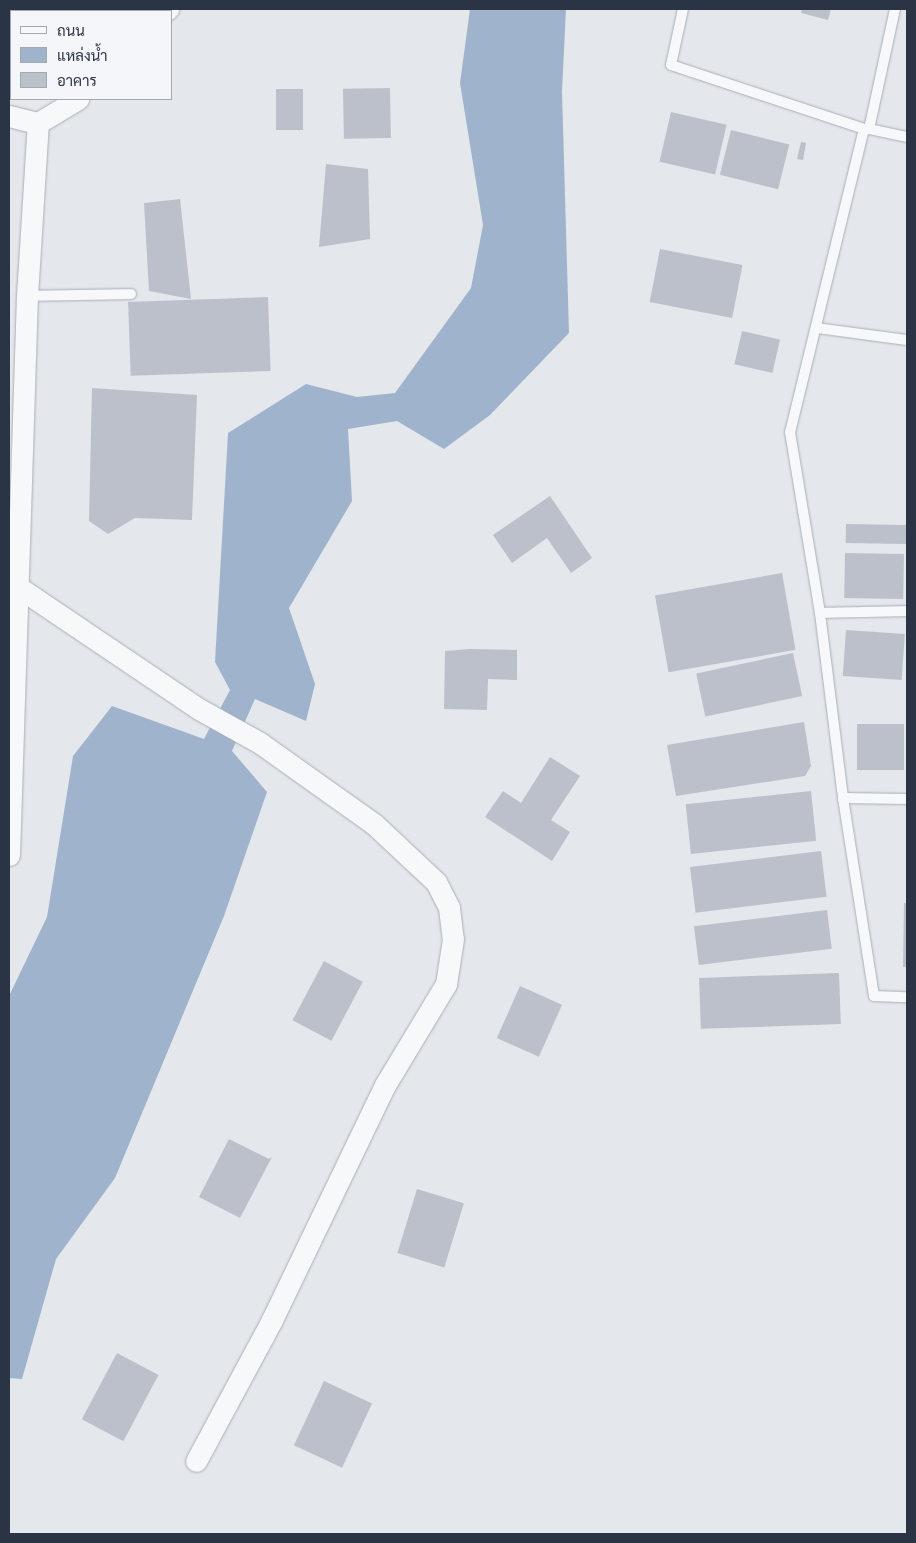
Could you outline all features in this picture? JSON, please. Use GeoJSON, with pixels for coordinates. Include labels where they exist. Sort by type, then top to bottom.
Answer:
{"type":"FeatureCollection","features":[{"type":"Feature","properties":{"kind":"street"},"geometry":{"type":"LineString","coordinates":[[9,116],[38,123],[76,100]]}},
{"type":"Feature","properties":{"kind":"street"},"geometry":{"type":"LineString","coordinates":[[9,855],[13,587],[27,296],[38,123]]}},
{"type":"Feature","properties":{"kind":"street"},"geometry":{"type":"LineString","coordinates":[[13,587],[199,709],[260,743],[374,824],[436,882],[449,908],[453,939],[446,984],[385,1085],[272,1320],[196,1461]]}},
{"type":"Feature","properties":{"kind":"lane"},"geometry":{"type":"LineString","coordinates":[[682,9],[671,65],[867,129],[907,137]]}},
{"type":"Feature","properties":{"kind":"lane"},"geometry":{"type":"LineString","coordinates":[[894,9],[867,129],[790,432],[820,613],[843,798],[874,996],[907,997]]}},
{"type":"Feature","properties":{"kind":"lane"},"geometry":{"type":"LineString","coordinates":[[27,296],[131,294]]}},
{"type":"Feature","properties":{"kind":"lane"},"geometry":{"type":"LineString","coordinates":[[817,328],[907,340]]}},
{"type":"Feature","properties":{"kind":"lane"},"geometry":{"type":"LineString","coordinates":[[820,613],[907,611]]}},
{"type":"Feature","properties":{"kind":"lane"},"geometry":{"type":"LineString","coordinates":[[843,798],[907,799]]}},
{"type":"Feature","properties":{"kind":"water"},"geometry":{"type":"Polygon","coordinates":[[[470,9],[566,9],[562,92],[569,333],[490,415],[444,449],[397,421],[348,429],[352,501],[289,608],[315,684],[306,721],[255,699],[232,751],[267,792],[224,916],[115,1178],[56,1259],[22,1379],[9,1378],[9,996],[47,917],[73,756],[112,706],[204,739],[230,690],[215,662],[228,433],[306,384],[357,397],[395,393],[471,288],[483,225],[460,83],[470,9]]]}},
{"type":"Feature","properties":{"kind":"building"},"geometry":{"type":"Polygon","coordinates":[[[802,9],[831,9],[828,20],[801,13],[802,9]]]}},
{"type":"Feature","properties":{"kind":"building"},"geometry":{"type":"Polygon","coordinates":[[[390,88],[391,138],[344,139],[343,89],[390,88]]]}},
{"type":"Feature","properties":{"kind":"building"},"geometry":{"type":"Polygon","coordinates":[[[276,89],[303,89],[303,130],[276,130],[276,89]]]}},
{"type":"Feature","properties":{"kind":"building"},"geometry":{"type":"Polygon","coordinates":[[[671,112],[727,125],[715,175],[660,162],[671,112]]]}},
{"type":"Feature","properties":{"kind":"building"},"geometry":{"type":"Polygon","coordinates":[[[731,130],[789,145],[778,189],[720,175],[731,130]]]}},
{"type":"Feature","properties":{"kind":"building"},"geometry":{"type":"Polygon","coordinates":[[[801,142],[806,143],[803,160],[797,159],[801,142]]]}},
{"type":"Feature","properties":{"kind":"building"},"geometry":{"type":"Polygon","coordinates":[[[326,164],[368,169],[370,239],[319,247],[326,164]]]}},
{"type":"Feature","properties":{"kind":"building"},"geometry":{"type":"Polygon","coordinates":[[[180,199],[191,299],[149,291],[144,203],[180,199]]]}},
{"type":"Feature","properties":{"kind":"building"},"geometry":{"type":"Polygon","coordinates":[[[660,249],[742,265],[732,318],[650,302],[660,249]]]}},
{"type":"Feature","properties":{"kind":"building"},"geometry":{"type":"Polygon","coordinates":[[[268,297],[271,371],[131,376],[128,302],[268,297]]]}},
{"type":"Feature","properties":{"kind":"building"},"geometry":{"type":"Polygon","coordinates":[[[742,331],[780,340],[772,373],[734,364],[742,331]]]}},
{"type":"Feature","properties":{"kind":"building"},"geometry":{"type":"Polygon","coordinates":[[[92,388],[197,395],[192,520],[135,518],[108,534],[89,521],[92,388]]]}},
{"type":"Feature","properties":{"kind":"building"},"geometry":{"type":"Polygon","coordinates":[[[550,496],[592,558],[571,573],[547,538],[512,563],[493,535],[550,496]]]}},
{"type":"Feature","properties":{"kind":"building"},"geometry":{"type":"Polygon","coordinates":[[[846,524],[907,525],[907,544],[846,543],[846,524]]]}},
{"type":"Feature","properties":{"kind":"building"},"geometry":{"type":"Polygon","coordinates":[[[845,553],[904,554],[903,599],[844,598],[845,553]]]}},
{"type":"Feature","properties":{"kind":"building"},"geometry":{"type":"Polygon","coordinates":[[[782,573],[796,650],[669,672],[655,595],[782,573]]]}},
{"type":"Feature","properties":{"kind":"building"},"geometry":{"type":"Polygon","coordinates":[[[846,630],[905,634],[902,680],[843,676],[846,630]]]}},
{"type":"Feature","properties":{"kind":"building"},"geometry":{"type":"Polygon","coordinates":[[[470,649],[517,650],[517,680],[488,679],[487,710],[444,709],[445,651],[470,649]]]}},
{"type":"Feature","properties":{"kind":"building"},"geometry":{"type":"Polygon","coordinates":[[[793,653],[802,696],[705,717],[696,674],[793,653]]]}},
{"type":"Feature","properties":{"kind":"building"},"geometry":{"type":"Polygon","coordinates":[[[804,722],[811,766],[805,776],[676,796],[667,745],[804,722]]]}},
{"type":"Feature","properties":{"kind":"building"},"geometry":{"type":"Polygon","coordinates":[[[857,724],[904,724],[904,770],[857,770],[857,724]]]}},
{"type":"Feature","properties":{"kind":"building"},"geometry":{"type":"Polygon","coordinates":[[[550,757],[580,776],[551,820],[570,832],[552,861],[485,817],[503,791],[521,803],[550,757]]]}},
{"type":"Feature","properties":{"kind":"building"},"geometry":{"type":"Polygon","coordinates":[[[811,791],[816,841],[691,854],[686,804],[811,791]]]}},
{"type":"Feature","properties":{"kind":"building"},"geometry":{"type":"Polygon","coordinates":[[[821,851],[827,897],[696,913],[690,867],[821,851]]]}},
{"type":"Feature","properties":{"kind":"building"},"geometry":{"type":"Polygon","coordinates":[[[904,903],[907,903],[907,967],[903,967],[904,903]]]}},
{"type":"Feature","properties":{"kind":"building"},"geometry":{"type":"Polygon","coordinates":[[[827,910],[832,949],[699,965],[694,926],[827,910]]]}},
{"type":"Feature","properties":{"kind":"building"},"geometry":{"type":"Polygon","coordinates":[[[324,961],[363,982],[331,1041],[293,1020],[324,961]]]}},
{"type":"Feature","properties":{"kind":"building"},"geometry":{"type":"Polygon","coordinates":[[[839,973],[841,1024],[701,1029],[699,978],[839,973]]]}},
{"type":"Feature","properties":{"kind":"building"},"geometry":{"type":"Polygon","coordinates":[[[520,986],[562,1005],[539,1057],[497,1038],[520,986]]]}},
{"type":"Feature","properties":{"kind":"building"},"geometry":{"type":"Polygon","coordinates":[[[229,1139],[269,1159],[272,1157],[240,1218],[199,1197],[229,1139]]]}},
{"type":"Feature","properties":{"kind":"building"},"geometry":{"type":"Polygon","coordinates":[[[417,1189],[464,1203],[444,1267],[397,1253],[417,1189]]]}},
{"type":"Feature","properties":{"kind":"building"},"geometry":{"type":"Polygon","coordinates":[[[117,1353],[158,1375],[123,1441],[82,1419],[117,1353]]]}},
{"type":"Feature","properties":{"kind":"building"},"geometry":{"type":"Polygon","coordinates":[[[324,1381],[372,1403],[342,1468],[294,1445],[324,1381]]]}}]}
